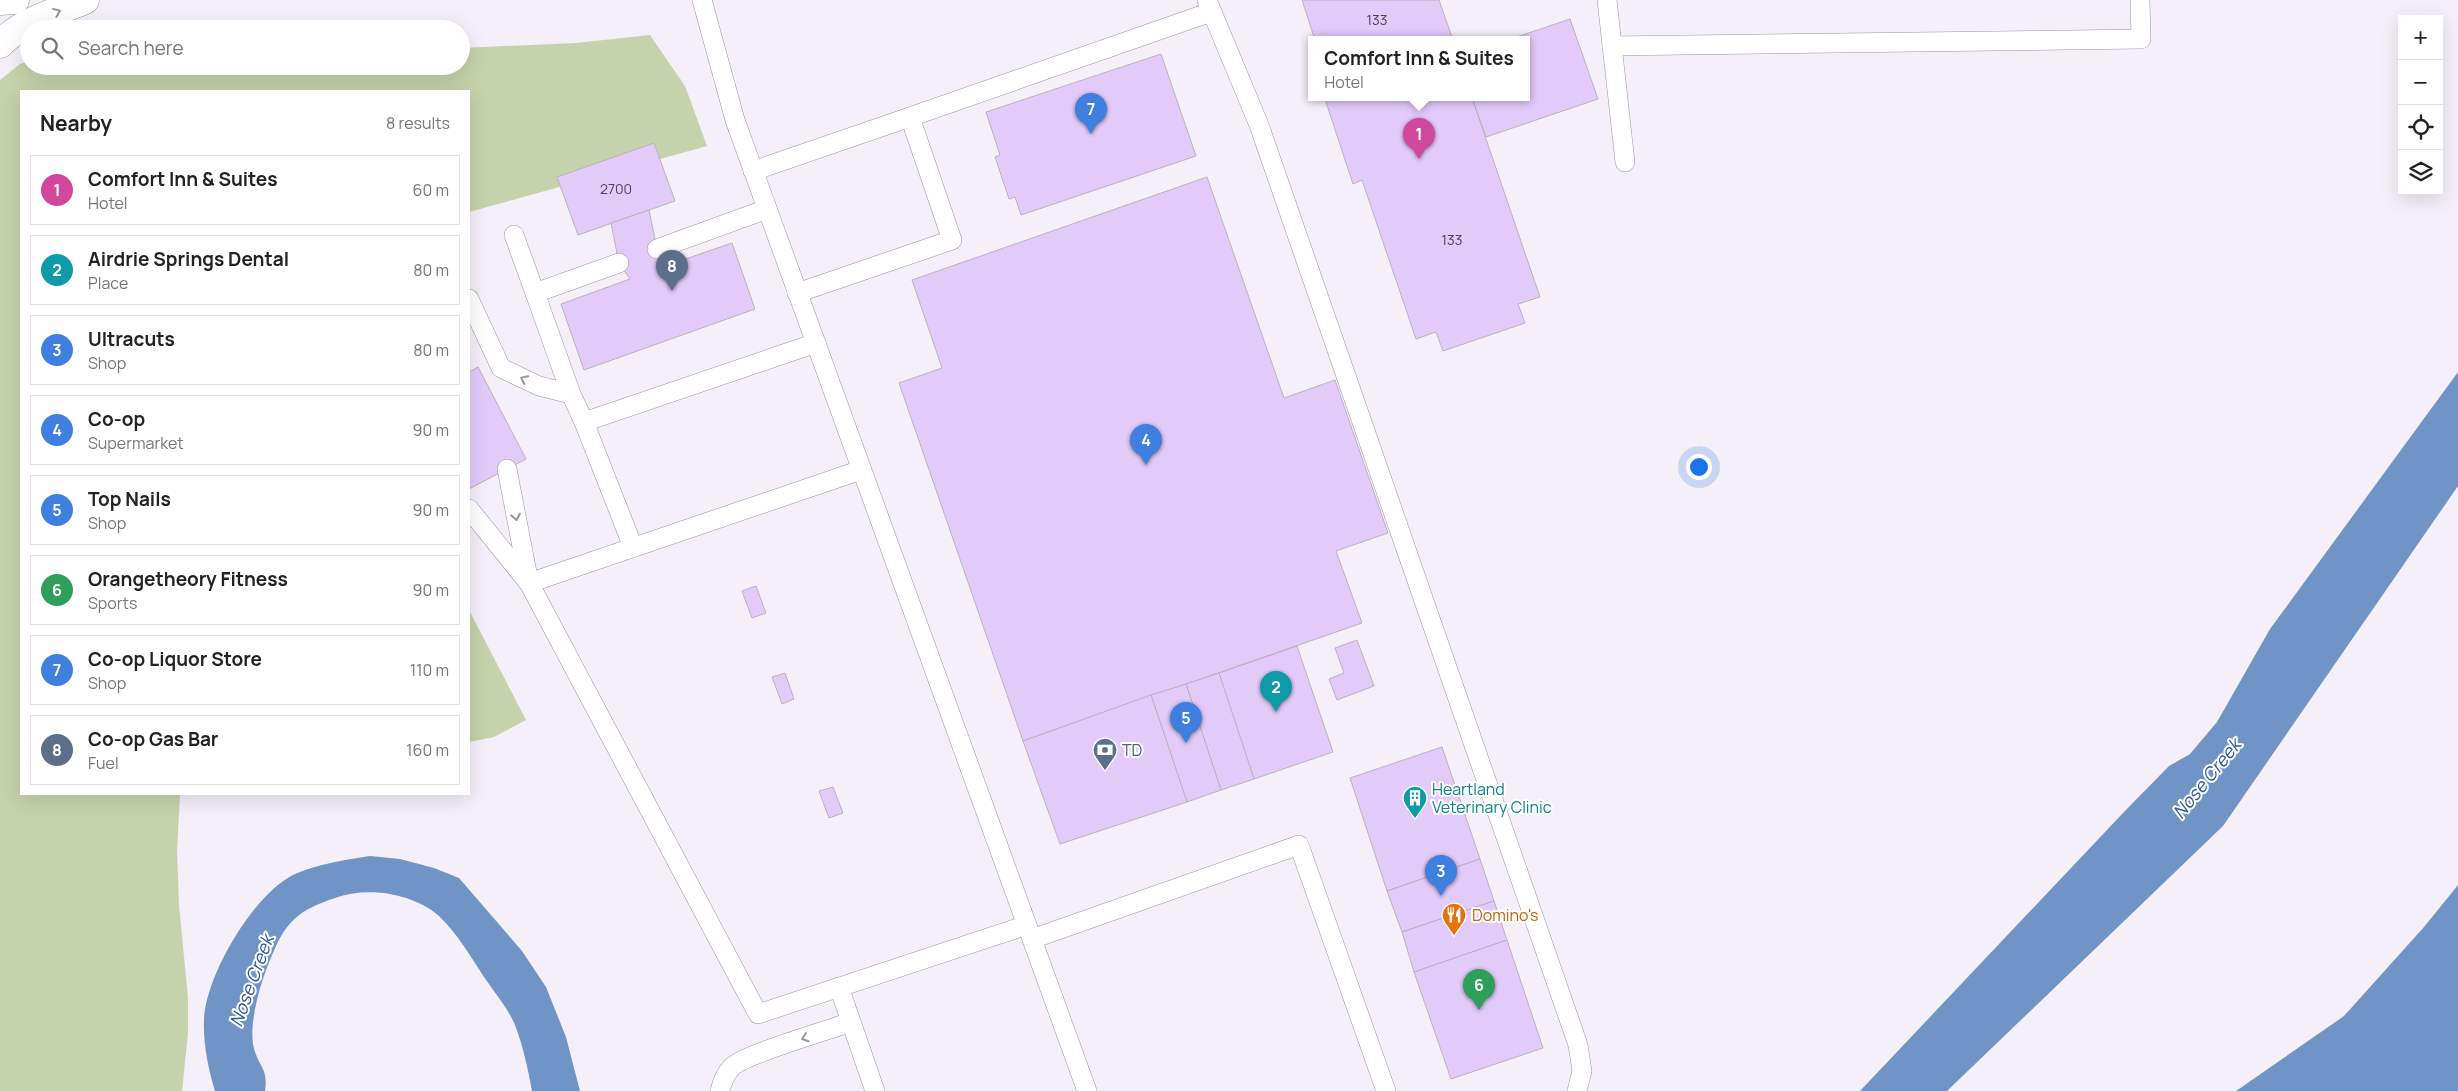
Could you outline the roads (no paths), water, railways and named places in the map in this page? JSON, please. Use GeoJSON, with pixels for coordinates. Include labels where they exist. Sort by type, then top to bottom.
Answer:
{"type":"FeatureCollection","features":[{"type":"Feature","properties":{"kind":"main road"},"geometry":{"type":"LineString","coordinates":[[0,0],[15,0]]}},
{"type":"Feature","properties":{"kind":"main road"},"geometry":{"type":"LineString","coordinates":[[37,20],[85,0]]}},
{"type":"Feature","properties":{"kind":"main road"},"geometry":{"type":"LineString","coordinates":[[0,44],[9,35],[20,29]]}},
{"type":"Feature","properties":{"kind":"lane"},"geometry":{"type":"LineString","coordinates":[[702,0],[734,120],[1087,1091]]}},
{"type":"Feature","properties":{"kind":"lane"},"geometry":{"type":"LineString","coordinates":[[1607,0],[1625,162]]}},
{"type":"Feature","properties":{"kind":"lane"},"geometry":{"type":"LineString","coordinates":[[1612,46],[2140,39],[2140,0]]}},
{"type":"Feature","properties":{"kind":"lane"},"geometry":{"type":"LineString","coordinates":[[753,170],[910,117],[1209,6],[1259,124],[1578,1045],[1582,1071],[1577,1091]]}},
{"type":"Feature","properties":{"kind":"lane"},"geometry":{"type":"LineString","coordinates":[[797,293],[952,240],[910,117]]}},
{"type":"Feature","properties":{"kind":"lane"},"geometry":{"type":"LineString","coordinates":[[657,249],[767,208]]}},
{"type":"Feature","properties":{"kind":"lane"},"geometry":{"type":"LineString","coordinates":[[514,235],[571,394],[584,422],[633,547]]}},
{"type":"Feature","properties":{"kind":"lane"},"geometry":{"type":"LineString","coordinates":[[535,293],[619,263]]}},
{"type":"Feature","properties":{"kind":"lane"},"geometry":{"type":"LineString","coordinates":[[470,301],[502,368],[538,386],[571,394]]}},
{"type":"Feature","properties":{"kind":"lane"},"geometry":{"type":"LineString","coordinates":[[584,422],[816,343]]}},
{"type":"Feature","properties":{"kind":"lane"},"geometry":{"type":"LineString","coordinates":[[507,469],[529,583]]}},
{"type":"Feature","properties":{"kind":"lane"},"geometry":{"type":"LineString","coordinates":[[529,583],[861,470]]}},
{"type":"Feature","properties":{"kind":"lane"},"geometry":{"type":"LineString","coordinates":[[470,511],[529,583],[758,1014],[839,987],[1029,932],[1299,845],[1386,1091]]}},
{"type":"Feature","properties":{"kind":"lane"},"geometry":{"type":"LineString","coordinates":[[839,987],[875,1091]]}},
{"type":"Feature","properties":{"kind":"lane"},"geometry":{"type":"LineString","coordinates":[[720,1091],[722,1080],[732,1066],[751,1057],[851,1022]]}},
{"type":"Feature","properties":{"kind":"water","name":"Nose Creek"},"geometry":{"type":"Polygon","coordinates":[[[2458,372],[2458,486],[2223,826],[1947,1091],[1860,1091],[2123,813],[2169,766],[2190,754],[2217,722],[2270,629],[2458,372]]]}},
{"type":"Feature","properties":{"kind":"water","name":"Nose Creek"},"geometry":{"type":"Polygon","coordinates":[[[370,856],[400,859],[434,868],[459,878],[522,951],[546,987],[566,1037],[580,1091],[532,1091],[523,1049],[512,1019],[452,930],[439,916],[416,902],[403,897],[375,892],[348,894],[323,902],[305,911],[290,924],[278,941],[256,1002],[252,1029],[253,1042],[255,1052],[266,1078],[265,1091],[215,1091],[204,1037],[204,1019],[213,980],[235,937],[264,898],[279,884],[295,874],[322,865],[370,856]]]}},
{"type":"Feature","properties":{"kind":"water"},"geometry":{"type":"Polygon","coordinates":[[[2458,885],[2458,1091],[2236,1091],[2344,1016],[2424,927],[2458,885]]]}},
{"type":"Feature","properties":{"kind":"place","name":"Co-op Liquor Store"},"geometry":{"type":"Point","coordinates":[1091,134]}},
{"type":"Feature","properties":{"kind":"place","name":"Comfort Inn & Suites"},"geometry":{"type":"Point","coordinates":[1419,159]}},
{"type":"Feature","properties":{"kind":"place","name":"Co-op Gas Bar"},"geometry":{"type":"Point","coordinates":[672,291]}},
{"type":"Feature","properties":{"kind":"place","name":"Co-op"},"geometry":{"type":"Point","coordinates":[1146,465]}},
{"type":"Feature","properties":{"kind":"place","name":"Airdrie Springs Dental"},"geometry":{"type":"Point","coordinates":[1276,712]}},
{"type":"Feature","properties":{"kind":"place","name":"Top Nails"},"geometry":{"type":"Point","coordinates":[1186,743]}},
{"type":"Feature","properties":{"kind":"place","name":"TD"},"geometry":{"type":"Point","coordinates":[1105,771]}},
{"type":"Feature","properties":{"kind":"place","name":"Heartland Veterinary Clinic"},"geometry":{"type":"Point","coordinates":[1415,819]}},
{"type":"Feature","properties":{"kind":"place","name":"Ultracuts"},"geometry":{"type":"Point","coordinates":[1441,896]}},
{"type":"Feature","properties":{"kind":"place","name":"Domino's"},"geometry":{"type":"Point","coordinates":[1454,936]}},
{"type":"Feature","properties":{"kind":"place","name":"Orangetheory Fitness"},"geometry":{"type":"Point","coordinates":[1479,1010]}}]}
